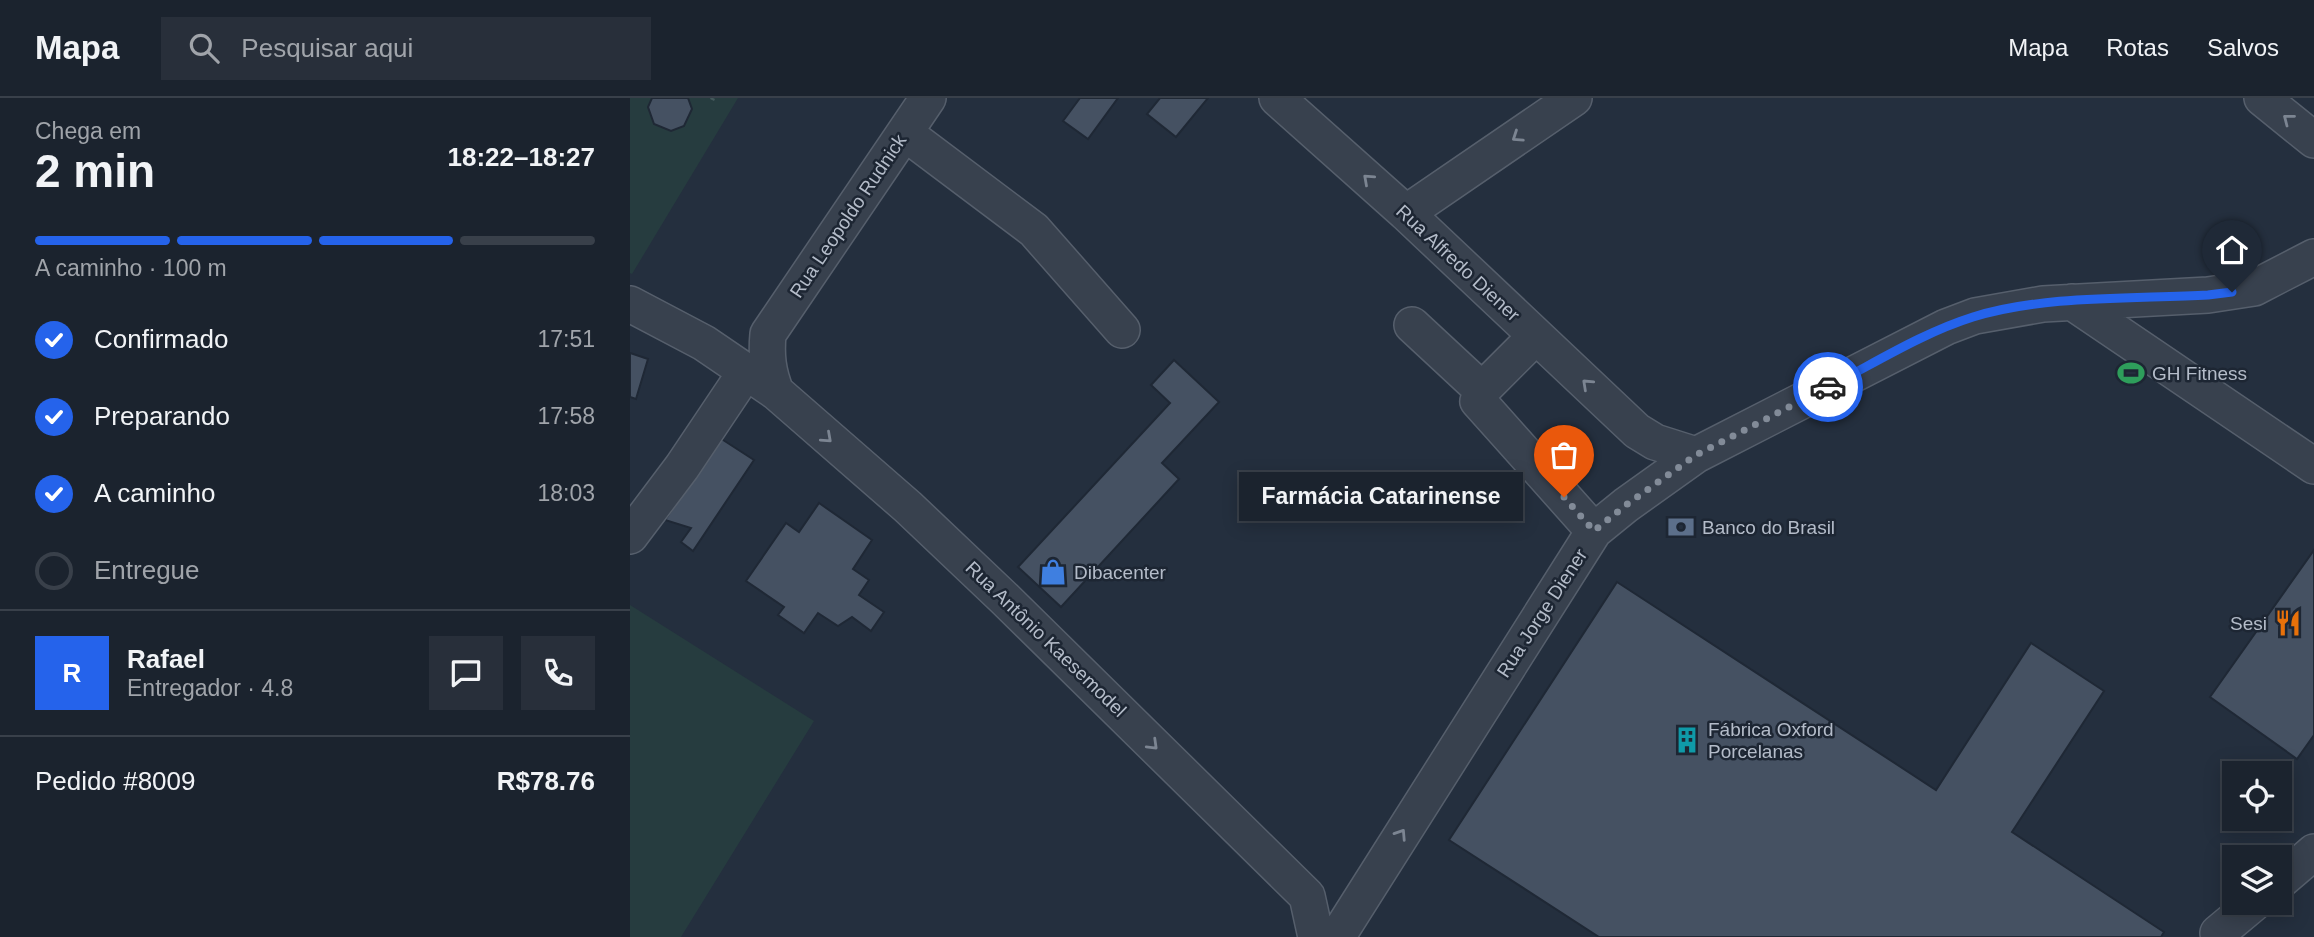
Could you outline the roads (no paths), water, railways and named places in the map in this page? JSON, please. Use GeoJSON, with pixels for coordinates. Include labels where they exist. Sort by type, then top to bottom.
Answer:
{"type":"FeatureCollection","features":[{"type":"Feature","properties":{"kind":"street","name":"Rua Leopoldo Rudnick"},"geometry":{"type":"LineString","coordinates":[[768,334],[928,98]]}},
{"type":"Feature","properties":{"kind":"street","name":"Rua Alfredo Diener"},"geometry":{"type":"LineString","coordinates":[[1277,98],[1406,213],[1637,431],[1655,442],[1696,455]]}},
{"type":"Feature","properties":{"kind":"street"},"geometry":{"type":"LineString","coordinates":[[1406,213],[1574,98]]}},
{"type":"Feature","properties":{"kind":"street"},"geometry":{"type":"LineString","coordinates":[[2262,98],[2314,139]]}},
{"type":"Feature","properties":{"kind":"street"},"geometry":{"type":"LineString","coordinates":[[905,133],[1034,230],[1122,330]]}},
{"type":"Feature","properties":{"kind":"street","name":"Rua Jorge Diener"},"geometry":{"type":"LineString","coordinates":[[1337,937],[1594,531],[1696,455],[1946,327],[2009,308],[2208,295],[2254,288],[2314,257]]}},
{"type":"Feature","properties":{"kind":"street"},"geometry":{"type":"LineString","coordinates":[[2072,302],[2314,466]]}},
{"type":"Feature","properties":{"kind":"street","name":"Rua Antônio Kaesemodel"},"geometry":{"type":"LineString","coordinates":[[630,304],[704,343],[776,393],[955,551],[1307,896]]}},
{"type":"Feature","properties":{"kind":"street"},"geometry":{"type":"LineString","coordinates":[[1412,325],[1482,390]]}},
{"type":"Feature","properties":{"kind":"street"},"geometry":{"type":"LineString","coordinates":[[704,343],[726,343],[768,334],[767,364],[776,393]]}},
{"type":"Feature","properties":{"kind":"street"},"geometry":{"type":"LineString","coordinates":[[1536,336],[1482,390],[1478,401],[1594,531]]}},
{"type":"Feature","properties":{"kind":"street"},"geometry":{"type":"LineString","coordinates":[[630,536],[682,467],[745,373]]}},
{"type":"Feature","properties":{"kind":"street"},"geometry":{"type":"LineString","coordinates":[[1626,505],[1634,482],[1638,457],[1637,431]]}},
{"type":"Feature","properties":{"kind":"street"},"geometry":{"type":"LineString","coordinates":[[2292,871],[2314,852]]}},
{"type":"Feature","properties":{"kind":"street"},"geometry":{"type":"LineString","coordinates":[[1316,937],[1307,896],[1364,891]]}},
{"type":"Feature","properties":{"kind":"street"},"geometry":{"type":"LineString","coordinates":[[2218,933],[2240,915]]}},
{"type":"Feature","properties":{"kind":"place","name":"GH Fitness"},"geometry":{"type":"Point","coordinates":[2131,373]}},
{"type":"Feature","properties":{"kind":"place","name":"Farmácia Catarinense"},"geometry":{"type":"Point","coordinates":[1564,497]}},
{"type":"Feature","properties":{"kind":"place","name":"Banco do Brasil"},"geometry":{"type":"Point","coordinates":[1681,527]}},
{"type":"Feature","properties":{"kind":"place","name":"Dibacenter"},"geometry":{"type":"Point","coordinates":[1053,572]}},
{"type":"Feature","properties":{"kind":"place","name":"Sesi"},"geometry":{"type":"Point","coordinates":[2288,623]}},
{"type":"Feature","properties":{"kind":"place","name":"Fábrica Oxford Porcelanas"},"geometry":{"type":"Point","coordinates":[1687,740]}}]}
